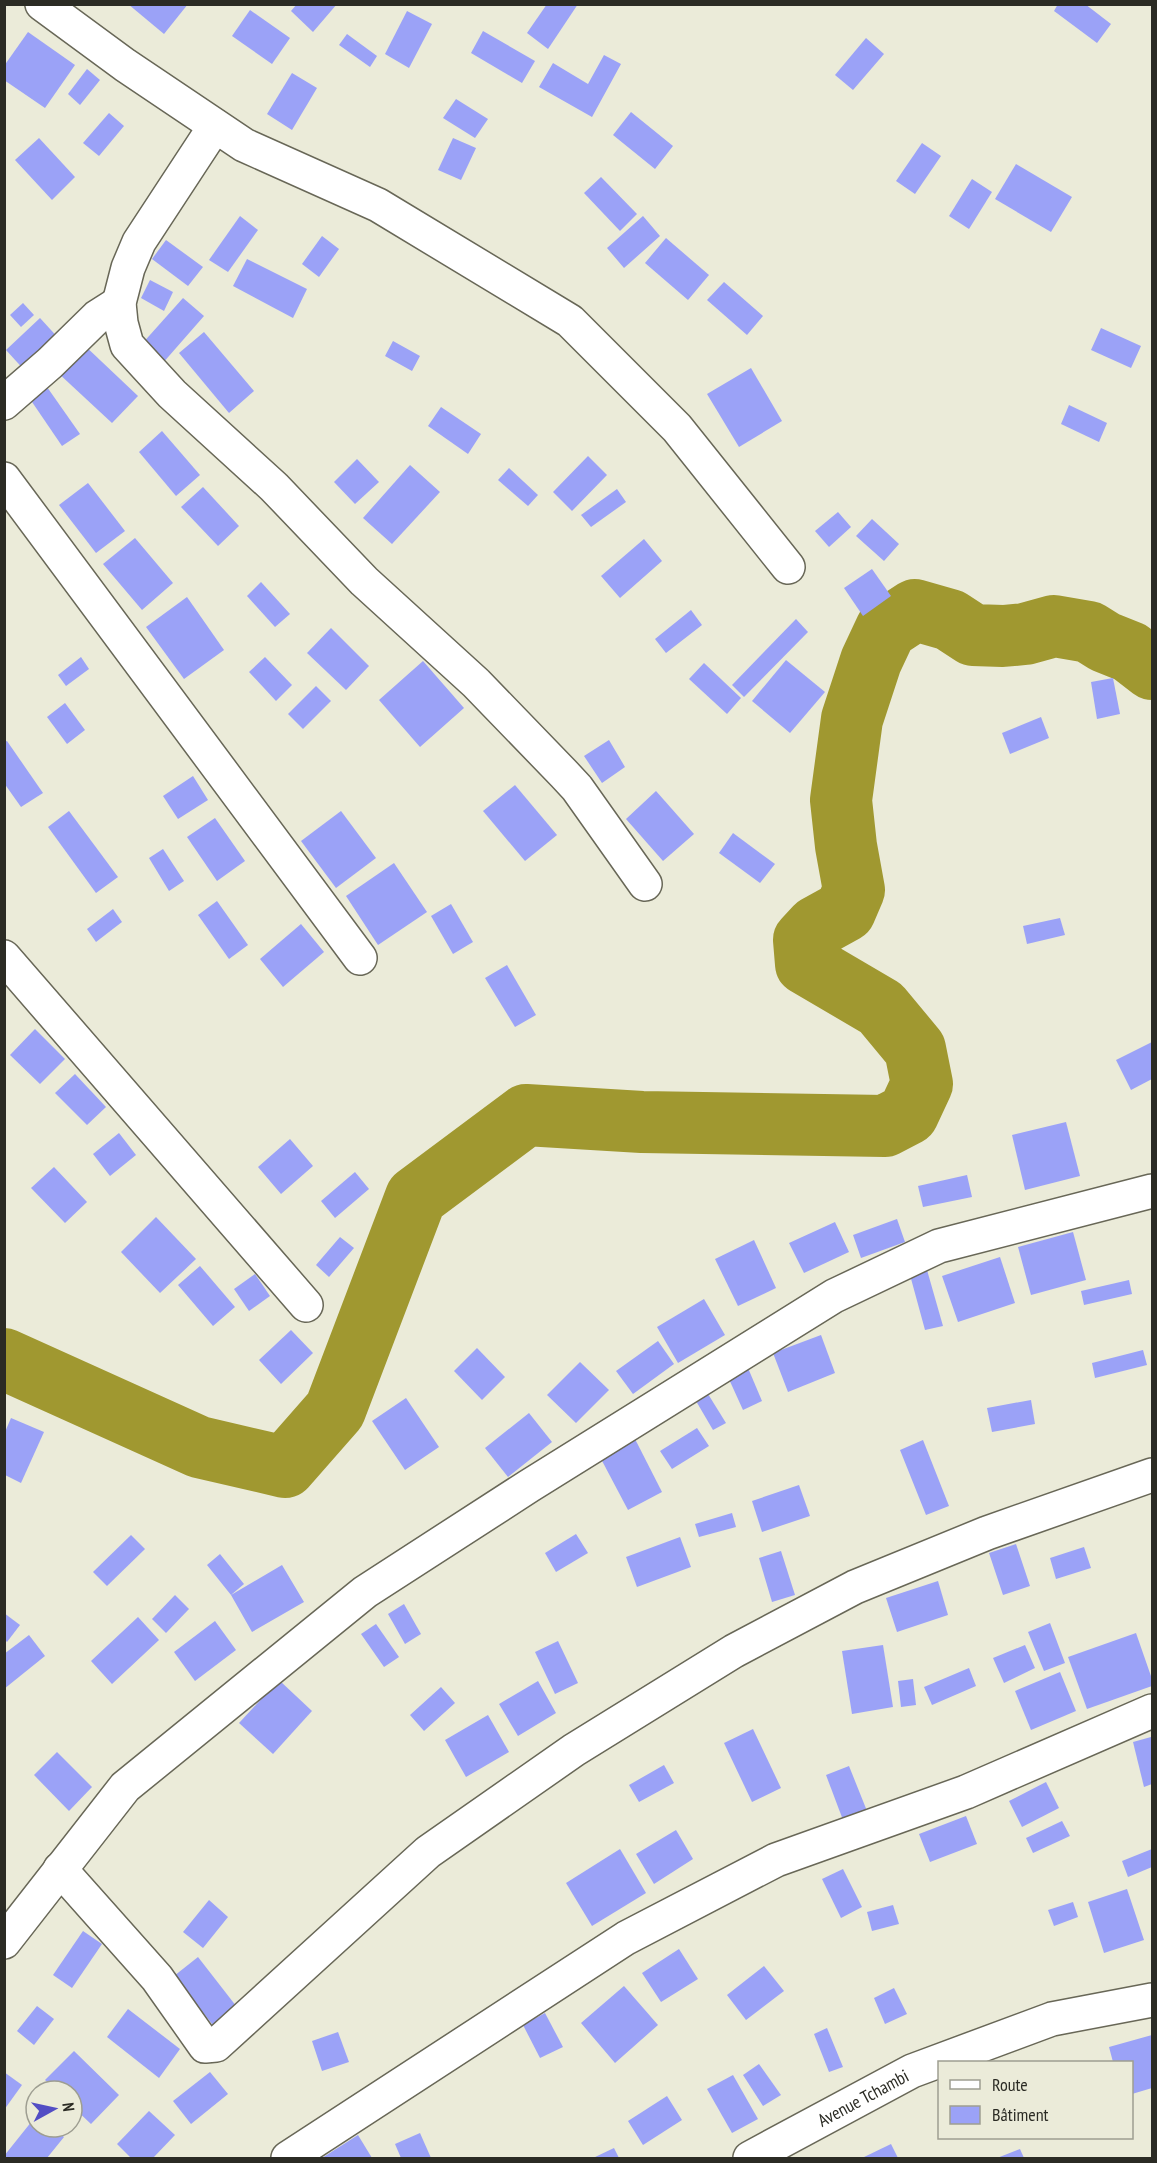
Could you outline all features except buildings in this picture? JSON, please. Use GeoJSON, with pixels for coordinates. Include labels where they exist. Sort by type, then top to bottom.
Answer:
{"type":"FeatureCollection","features":[{"type":"Feature","properties":{"kind":"street"},"geometry":{"type":"LineString","coordinates":[[42,4],[125,65],[244,145],[378,205],[570,321],[677,428],[788,567]]}},
{"type":"Feature","properties":{"kind":"street"},"geometry":{"type":"LineString","coordinates":[[215,126],[139,242],[128,268],[119,303],[127,345],[172,394],[274,486],[364,581],[476,683],[564,774],[577,788],[645,884]]}},
{"type":"Feature","properties":{"kind":"street"},"geometry":{"type":"LineString","coordinates":[[4,403],[50,363],[97,316],[119,303]]}},
{"type":"Feature","properties":{"kind":"street"},"geometry":{"type":"LineString","coordinates":[[4,479],[360,957]]}},
{"type":"Feature","properties":{"kind":"street"},"geometry":{"type":"LineString","coordinates":[[4,957],[306,1305]]}},
{"type":"Feature","properties":{"kind":"street"},"geometry":{"type":"LineString","coordinates":[[4,1942],[125,1787],[365,1592],[529,1486],[834,1296],[939,1246],[1152,1191]]}},
{"type":"Feature","properties":{"kind":"street"},"geometry":{"type":"LineString","coordinates":[[60,1869],[157,1978],[205,2046],[216,2045],[428,1852],[574,1750],[734,1651],[855,1587],[987,1533],[1152,1475]]}},
{"type":"Feature","properties":{"kind":"street"},"geometry":{"type":"LineString","coordinates":[[288,2158],[626,1938],[766,1865],[966,1792],[1152,1711]]}},
{"type":"Feature","properties":{"kind":"street","name":"Avenue Tchambi"},"geometry":{"type":"LineString","coordinates":[[941,2061],[1052,2019],[1152,2000]]}},
{"type":"Feature","properties":{"kind":"street","name":"Avenue Tchambi"},"geometry":{"type":"LineString","coordinates":[[750,2158],[912,2072],[938,2062]]}},
{"type":"Feature","properties":{"kind":"waterway"},"geometry":{"type":"LineString","coordinates":[[4,1359],[199,1447],[285,1467],[335,1410],[416,1197],[526,1115],[642,1122],[885,1126],[908,1114],[922,1084],[915,1049],[881,1008],[806,964],[804,940],[816,927],[845,911],[854,890],[841,800],[852,719],[871,661],[886,629],[915,610],[950,620],[973,635],[1025,634],[1054,626],[1089,632],[1105,642],[1130,652],[1152,669]]}}]}
